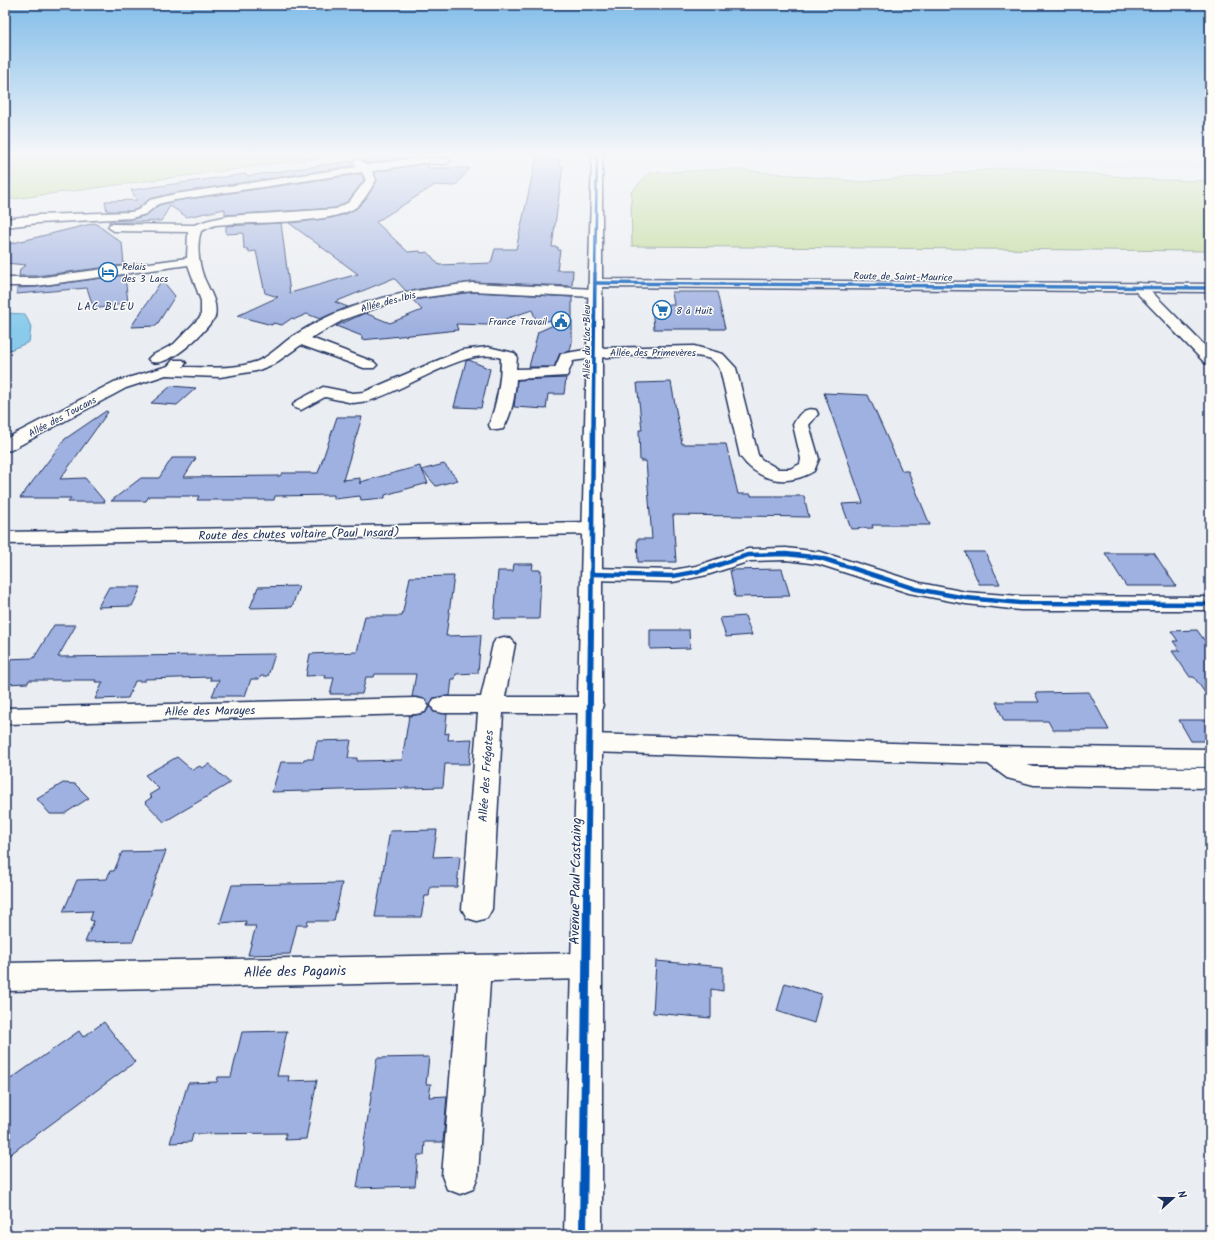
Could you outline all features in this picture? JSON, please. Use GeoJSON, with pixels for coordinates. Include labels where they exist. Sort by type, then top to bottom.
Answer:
{"type":"FeatureCollection","features":[{"type":"Feature","properties":{"kind":"street"},"geometry":{"type":"LineString","coordinates":[[5,222],[131,215],[139,213]]}},
{"type":"Feature","properties":{"kind":"street"},"geometry":{"type":"LineString","coordinates":[[113,227],[196,229],[228,220],[333,213]]}},
{"type":"Feature","properties":{"kind":"street","name":"Allée du Lac Bleu"},"geometry":{"type":"LineString","coordinates":[[593,528],[596,353],[596,213]]}},
{"type":"Feature","properties":{"kind":"street","name":"Allée des Toucans"},"geometry":{"type":"LineString","coordinates":[[5,446],[165,363],[201,326],[210,312],[208,301],[196,274],[193,262],[193,238],[196,229]]}},
{"type":"Feature","properties":{"kind":"street"},"geometry":{"type":"LineString","coordinates":[[5,282],[36,282],[193,262]]}},
{"type":"Feature","properties":{"kind":"street","name":"Allée des Ibis"},"geometry":{"type":"LineString","coordinates":[[165,363],[197,370],[220,372],[251,368],[268,360],[299,339],[340,316],[383,301],[435,290],[472,287],[595,288]]}},
{"type":"Feature","properties":{"kind":"street"},"geometry":{"type":"LineString","coordinates":[[1139,287],[1210,360]]}},
{"type":"Feature","properties":{"kind":"street","name":"Route de Saint-Maurice"},"geometry":{"type":"LineString","coordinates":[[595,288],[1210,288]]}},
{"type":"Feature","properties":{"kind":"street"},"geometry":{"type":"LineString","coordinates":[[299,339],[368,365]]}},
{"type":"Feature","properties":{"kind":"street","name":"Allée des Primevères"},"geometry":{"type":"LineString","coordinates":[[596,353],[694,351],[718,357],[728,368],[749,456],[756,466],[770,475],[794,474],[808,467],[810,459],[801,425],[810,414]]}},
{"type":"Feature","properties":{"kind":"street"},"geometry":{"type":"LineString","coordinates":[[301,405],[323,392],[353,398],[368,396],[428,369],[473,352],[492,352],[509,356],[503,409],[497,425]]}},
{"type":"Feature","properties":{"kind":"street"},"geometry":{"type":"LineString","coordinates":[[508,374],[561,373],[566,357],[596,353]]}},
{"type":"Feature","properties":{"kind":"street","name":"Route des chutes voltaire (Paul Insard)"},"geometry":{"type":"LineString","coordinates":[[5,538],[515,531],[593,528]]}},
{"type":"Feature","properties":{"kind":"street","name":"Avenue Paul Castaing"},"geometry":{"type":"LineString","coordinates":[[583,1235],[593,528]]}},
{"type":"Feature","properties":{"kind":"street"},"geometry":{"type":"LineString","coordinates":[[592,574],[673,576],[700,571],[748,555],[786,554],[821,558],[916,589],[966,598],[1020,603],[1206,604]]}},
{"type":"Feature","properties":{"kind":"street","name":"Allée des Frégates"},"geometry":{"type":"LineString","coordinates":[[477,908],[491,705],[504,644]]}},
{"type":"Feature","properties":{"kind":"street"},"geometry":{"type":"LineString","coordinates":[[443,705],[591,705]]}},
{"type":"Feature","properties":{"kind":"street","name":"Allée des Marayes"},"geometry":{"type":"LineString","coordinates":[[5,716],[416,706]]}},
{"type":"Feature","properties":{"kind":"street"},"geometry":{"type":"LineString","coordinates":[[589,743],[994,755],[1210,758]]}},
{"type":"Feature","properties":{"kind":"street"},"geometry":{"type":"LineString","coordinates":[[994,755],[1016,771],[1034,776],[1210,778]]}},
{"type":"Feature","properties":{"kind":"street","name":"Allée des Paganis"},"geometry":{"type":"LineString","coordinates":[[5,977],[586,966]]}},
{"type":"Feature","properties":{"kind":"street"},"geometry":{"type":"LineString","coordinates":[[460,1176],[475,967]]}},
{"type":"Feature","properties":{"kind":"shaded area"},"geometry":{"type":"Polygon","coordinates":[[[248,1229],[247,1235],[106,1235],[248,1229]]]}},
{"type":"Feature","properties":{"kind":"green space"},"geometry":{"type":"Polygon","coordinates":[[[631,213],[1210,213],[1210,251],[632,246],[631,213]]]}},
{"type":"Feature","properties":{"kind":"water"},"geometry":{"type":"Polygon","coordinates":[[[5,313],[25,314],[31,327],[29,342],[5,352],[5,313]]]}},
{"type":"Feature","properties":{"kind":"building"},"geometry":{"type":"Polygon","coordinates":[[[149,213],[166,213],[161,221],[109,223],[109,221],[131,220],[149,213]]]}},
{"type":"Feature","properties":{"kind":"building"},"geometry":{"type":"Polygon","coordinates":[[[181,213],[207,213],[187,217],[181,213]]]}},
{"type":"Feature","properties":{"kind":"building"},"geometry":{"type":"Polygon","coordinates":[[[225,213],[259,213],[225,215],[225,213]]]}},
{"type":"Feature","properties":{"kind":"building"},"geometry":{"type":"Polygon","coordinates":[[[348,213],[391,213],[376,222],[408,252],[428,252],[439,265],[491,263],[495,249],[516,249],[524,213],[557,213],[552,247],[558,247],[558,250],[560,250],[557,270],[573,270],[572,286],[472,282],[406,291],[394,278],[335,302],[348,307],[320,319],[307,314],[295,319],[292,318],[282,325],[273,323],[272,325],[237,316],[278,297],[265,293],[256,251],[248,252],[248,249],[244,249],[243,233],[226,234],[226,226],[281,223],[290,293],[358,274],[289,223],[331,218],[348,213]]]}},
{"type":"Feature","properties":{"kind":"building"},"geometry":{"type":"Polygon","coordinates":[[[95,223],[122,243],[124,265],[36,276],[19,276],[20,269],[26,265],[5,263],[5,245],[95,223]]]}},
{"type":"Feature","properties":{"kind":"building"},"geometry":{"type":"Polygon","coordinates":[[[125,275],[128,303],[94,309],[87,288],[17,294],[17,288],[36,287],[125,275]]]}},
{"type":"Feature","properties":{"kind":"building"},"geometry":{"type":"Polygon","coordinates":[[[162,280],[175,296],[156,326],[131,327],[162,280]]]}},
{"type":"Feature","properties":{"kind":"building"},"geometry":{"type":"Polygon","coordinates":[[[472,292],[572,297],[572,342],[570,351],[560,353],[554,367],[529,367],[538,332],[567,319],[537,322],[532,310],[487,325],[456,324],[458,330],[362,340],[362,336],[336,326],[365,313],[390,323],[422,310],[413,300],[472,292]]]}},
{"type":"Feature","properties":{"kind":"building"},"geometry":{"type":"Polygon","coordinates":[[[672,292],[717,292],[725,329],[654,329],[652,305],[674,305],[672,292]]]}},
{"type":"Feature","properties":{"kind":"building"},"geometry":{"type":"Polygon","coordinates":[[[469,360],[490,369],[481,408],[454,407],[466,361],[469,360]]]}},
{"type":"Feature","properties":{"kind":"building"},"geometry":{"type":"Polygon","coordinates":[[[566,378],[564,394],[548,394],[546,409],[514,407],[517,380],[566,378]]]}},
{"type":"Feature","properties":{"kind":"building"},"geometry":{"type":"Polygon","coordinates":[[[671,382],[682,444],[726,444],[738,494],[751,494],[751,496],[804,496],[809,517],[673,515],[676,562],[638,562],[637,539],[652,539],[646,461],[640,461],[639,430],[642,430],[637,383],[671,382]]]}},
{"type":"Feature","properties":{"kind":"building"},"geometry":{"type":"Polygon","coordinates":[[[171,386],[196,388],[177,405],[151,403],[171,386]]]}},
{"type":"Feature","properties":{"kind":"building"},"geometry":{"type":"Polygon","coordinates":[[[824,393],[868,395],[902,471],[908,471],[930,525],[872,525],[873,528],[851,529],[842,504],[863,503],[824,393]]]}},
{"type":"Feature","properties":{"kind":"building"},"geometry":{"type":"Polygon","coordinates":[[[106,411],[108,412],[60,479],[85,478],[105,502],[68,502],[71,498],[20,498],[65,439],[106,411]]]}},
{"type":"Feature","properties":{"kind":"building"},"geometry":{"type":"Polygon","coordinates":[[[337,417],[362,417],[343,480],[360,478],[360,482],[420,466],[421,470],[444,464],[458,480],[436,486],[422,470],[428,483],[385,495],[385,498],[361,500],[360,496],[334,499],[334,495],[275,496],[274,500],[197,500],[199,496],[149,496],[146,501],[111,501],[141,478],[159,478],[172,458],[196,458],[184,477],[280,476],[282,473],[318,473],[337,417]]]}},
{"type":"Feature","properties":{"kind":"building"},"geometry":{"type":"Polygon","coordinates":[[[965,552],[985,552],[1000,584],[979,584],[965,552]]]}},
{"type":"Feature","properties":{"kind":"building"},"geometry":{"type":"Polygon","coordinates":[[[1105,553],[1154,553],[1176,586],[1126,586],[1105,553]]]}},
{"type":"Feature","properties":{"kind":"building"},"geometry":{"type":"Polygon","coordinates":[[[514,564],[533,564],[532,570],[541,570],[539,619],[494,619],[498,571],[513,571],[514,564]]]}},
{"type":"Feature","properties":{"kind":"building"},"geometry":{"type":"Polygon","coordinates":[[[782,569],[790,596],[735,597],[730,570],[782,569]]]}},
{"type":"Feature","properties":{"kind":"building"},"geometry":{"type":"Polygon","coordinates":[[[454,576],[446,636],[481,635],[478,673],[456,674],[455,679],[452,679],[450,696],[434,698],[430,706],[434,712],[447,714],[445,734],[449,733],[448,740],[472,739],[469,764],[445,764],[443,787],[272,792],[281,762],[303,762],[304,759],[313,759],[317,741],[351,740],[348,758],[357,758],[357,761],[402,760],[409,716],[425,713],[429,707],[425,699],[412,697],[416,674],[375,674],[374,677],[366,677],[362,694],[330,694],[334,678],[325,678],[326,675],[306,676],[310,654],[357,652],[365,616],[402,616],[410,577],[454,576]]]}},
{"type":"Feature","properties":{"kind":"building"},"geometry":{"type":"Polygon","coordinates":[[[299,586],[292,607],[250,608],[258,587],[299,586]]]}},
{"type":"Feature","properties":{"kind":"building"},"geometry":{"type":"Polygon","coordinates":[[[109,587],[141,587],[132,606],[98,607],[109,587]]]}},
{"type":"Feature","properties":{"kind":"building"},"geometry":{"type":"Polygon","coordinates":[[[745,616],[752,635],[726,637],[720,618],[745,616]]]}},
{"type":"Feature","properties":{"kind":"building"},"geometry":{"type":"Polygon","coordinates":[[[54,625],[76,625],[58,657],[275,654],[268,676],[261,676],[259,679],[251,679],[245,696],[212,696],[219,680],[210,680],[211,677],[145,679],[145,681],[135,681],[128,698],[95,699],[103,682],[95,682],[96,680],[29,680],[28,683],[5,684],[5,659],[34,658],[54,625]]]}},
{"type":"Feature","properties":{"kind":"building"},"geometry":{"type":"Polygon","coordinates":[[[650,630],[689,630],[690,648],[650,649],[650,630]]]}},
{"type":"Feature","properties":{"kind":"building"},"geometry":{"type":"Polygon","coordinates":[[[1197,630],[1210,648],[1210,700],[1194,677],[1190,677],[1172,651],[1180,651],[1173,641],[1178,641],[1171,631],[1197,630]]]}},
{"type":"Feature","properties":{"kind":"building"},"geometry":{"type":"Polygon","coordinates":[[[1089,692],[1109,730],[1053,730],[1048,721],[1004,721],[996,702],[1039,702],[1035,693],[1089,692]]]}},
{"type":"Feature","properties":{"kind":"building"},"geometry":{"type":"Polygon","coordinates":[[[1179,720],[1210,720],[1210,741],[1191,741],[1179,720]]]}},
{"type":"Feature","properties":{"kind":"building"},"geometry":{"type":"Polygon","coordinates":[[[177,757],[192,770],[200,766],[202,768],[209,764],[230,783],[164,822],[145,802],[152,797],[149,795],[159,789],[145,775],[177,757]]]}},
{"type":"Feature","properties":{"kind":"building"},"geometry":{"type":"Polygon","coordinates":[[[63,783],[75,784],[89,798],[64,814],[50,814],[37,799],[63,783]]]}},
{"type":"Feature","properties":{"kind":"building"},"geometry":{"type":"Polygon","coordinates":[[[437,830],[433,857],[460,856],[457,887],[430,887],[429,896],[425,896],[421,917],[375,917],[390,831],[437,830]]]}},
{"type":"Feature","properties":{"kind":"building"},"geometry":{"type":"Polygon","coordinates":[[[166,851],[133,941],[85,942],[94,921],[90,920],[93,911],[63,912],[77,880],[107,879],[110,871],[114,871],[122,852],[166,851]]]}},
{"type":"Feature","properties":{"kind":"building"},"geometry":{"type":"Polygon","coordinates":[[[342,883],[334,921],[308,921],[307,925],[297,925],[290,954],[248,955],[256,926],[245,926],[246,921],[220,923],[232,885],[342,883]]]}},
{"type":"Feature","properties":{"kind":"building"},"geometry":{"type":"Polygon","coordinates":[[[656,961],[723,967],[723,991],[711,989],[711,1018],[653,1013],[656,961]]]}},
{"type":"Feature","properties":{"kind":"building"},"geometry":{"type":"Polygon","coordinates":[[[785,983],[821,994],[814,1023],[777,1011],[785,983]]]}},
{"type":"Feature","properties":{"kind":"building"},"geometry":{"type":"Polygon","coordinates":[[[104,1022],[135,1062],[5,1158],[5,1083],[79,1031],[83,1037],[104,1022]]]}},
{"type":"Feature","properties":{"kind":"building"},"geometry":{"type":"Polygon","coordinates":[[[287,1031],[277,1076],[289,1076],[288,1081],[317,1080],[306,1139],[285,1140],[286,1133],[193,1134],[191,1142],[170,1143],[188,1083],[217,1082],[218,1077],[231,1077],[242,1032],[287,1031]]]}},
{"type":"Feature","properties":{"kind":"building"},"geometry":{"type":"Polygon","coordinates":[[[429,1057],[426,1084],[431,1084],[429,1097],[447,1096],[443,1142],[425,1142],[424,1155],[418,1155],[415,1186],[357,1188],[377,1058],[429,1057]]]}},
{"type":"Feature","properties":{"kind":"cycle path"},"geometry":{"type":"LineString","coordinates":[[583,1235],[596,213]]}},
{"type":"Feature","properties":{"kind":"cycle path"},"geometry":{"type":"LineString","coordinates":[[595,283],[1210,288]]}},
{"type":"Feature","properties":{"kind":"cycle path"},"geometry":{"type":"LineString","coordinates":[[592,574],[673,576],[700,571],[748,555],[786,554],[821,558],[916,589],[966,598],[1020,603],[1206,604]]}},
{"type":"Feature","properties":{"kind":"place","name":"Relais des 3 Lacs"},"geometry":{"type":"Point","coordinates":[108,272]}},
{"type":"Feature","properties":{"kind":"place","name":"8 à Huit"},"geometry":{"type":"Point","coordinates":[662,310]}},
{"type":"Feature","properties":{"kind":"place","name":"France Travail"},"geometry":{"type":"Point","coordinates":[561,321]}},
{"type":"Feature","properties":{"kind":"district","name":"LAC BLEU"},"geometry":{"type":"Point","coordinates":[106,306]}}]}
